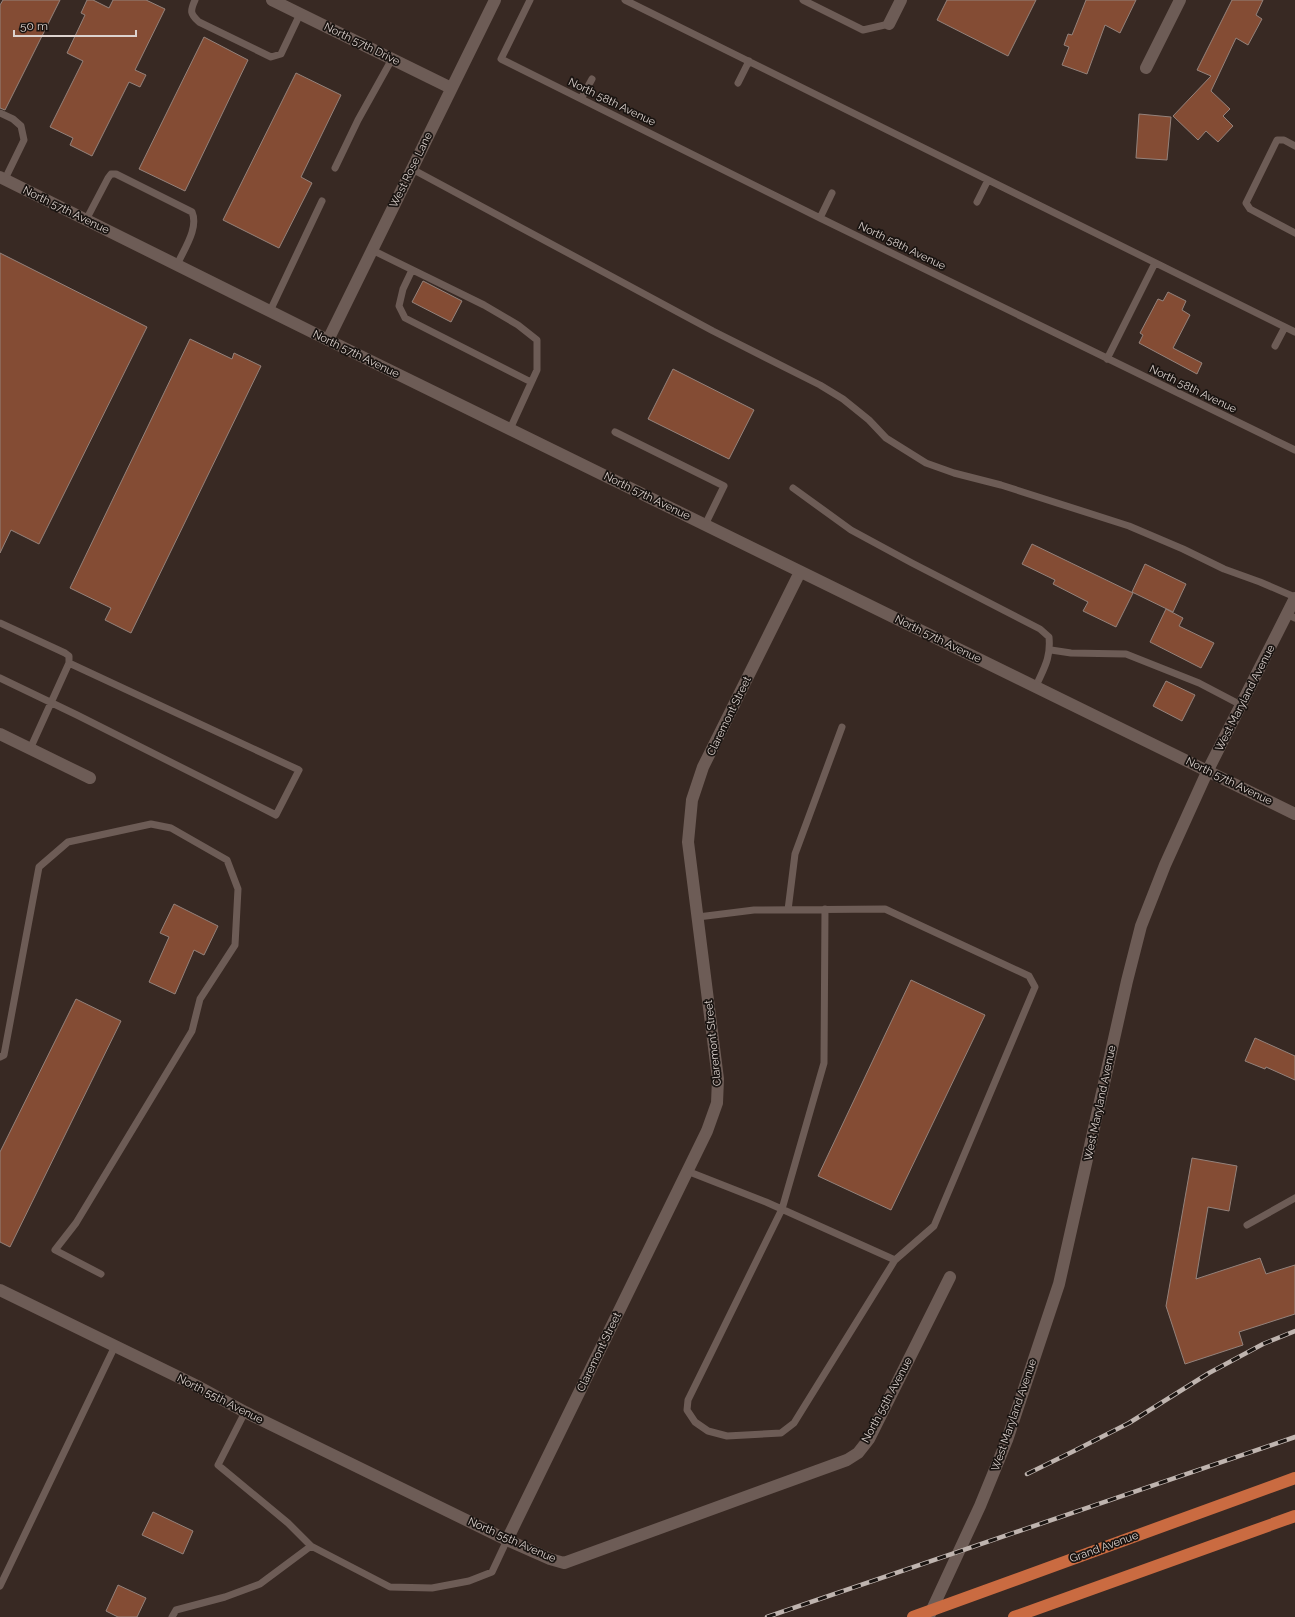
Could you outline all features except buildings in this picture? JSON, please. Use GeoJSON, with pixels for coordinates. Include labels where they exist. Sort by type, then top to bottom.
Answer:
{"type":"FeatureCollection","features":[{"type":"Feature","properties":{"kind":"highway","name":"Grand Avenue"},"geometry":{"type":"LineString","coordinates":[[913,1617],[1295,1478]]}},
{"type":"Feature","properties":{"kind":"highway"},"geometry":{"type":"LineString","coordinates":[[1014,1617],[1295,1516]]}},
{"type":"Feature","properties":{"kind":"street","name":"North 57th Drive"},"geometry":{"type":"LineString","coordinates":[[272,0],[451,88]]}},
{"type":"Feature","properties":{"kind":"street","name":"West Rose Lane"},"geometry":{"type":"LineString","coordinates":[[328,340],[495,0]]}},
{"type":"Feature","properties":{"kind":"street"},"geometry":{"type":"LineString","coordinates":[[889,24],[901,0]]}},
{"type":"Feature","properties":{"kind":"street"},"geometry":{"type":"LineString","coordinates":[[1146,68],[1180,0]]}},
{"type":"Feature","properties":{"kind":"street","name":"North 57th Avenue"},"geometry":{"type":"LineString","coordinates":[[3,178],[328,340],[800,572],[1208,770],[1295,814]]}},
{"type":"Feature","properties":{"kind":"street","name":"Claremont Street"},"geometry":{"type":"LineString","coordinates":[[507,1540],[707,1131],[717,1103],[718,1079],[688,842],[692,800],[704,767],[800,572]]}},
{"type":"Feature","properties":{"kind":"street","name":"West Maryland Avenue"},"geometry":{"type":"LineString","coordinates":[[929,1617],[980,1506],[1007,1440],[1059,1284],[1127,980],[1141,926],[1165,865],[1208,770],[1241,705],[1291,616],[1295,597]]}},
{"type":"Feature","properties":{"kind":"street"},"geometry":{"type":"LineString","coordinates":[[0,734],[90,778]]}},
{"type":"Feature","properties":{"kind":"street","name":"North 55th Avenue"},"geometry":{"type":"LineString","coordinates":[[0,1290],[507,1540],[550,1559],[564,1563],[847,1460],[858,1453],[869,1439],[950,1277]]}},
{"type":"Feature","properties":{"kind":"lane"},"geometry":{"type":"LineString","coordinates":[[196,0],[191,12],[192,16],[199,22],[271,57],[281,54],[300,14]]}},
{"type":"Feature","properties":{"kind":"lane","name":"North 58th Avenue"},"geometry":{"type":"LineString","coordinates":[[530,0],[501,59],[820,218],[1295,450]]}},
{"type":"Feature","properties":{"kind":"lane"},"geometry":{"type":"LineString","coordinates":[[625,0],[1295,332]]}},
{"type":"Feature","properties":{"kind":"lane"},"geometry":{"type":"LineString","coordinates":[[803,0],[863,30],[889,24]]}},
{"type":"Feature","properties":{"kind":"lane"},"geometry":{"type":"LineString","coordinates":[[334,168],[358,120],[392,59]]}},
{"type":"Feature","properties":{"kind":"lane"},"geometry":{"type":"LineString","coordinates":[[738,82],[749,61]]}},
{"type":"Feature","properties":{"kind":"lane"},"geometry":{"type":"LineString","coordinates":[[581,99],[592,78]]}},
{"type":"Feature","properties":{"kind":"lane"},"geometry":{"type":"LineString","coordinates":[[0,113],[13,119],[21,126],[24,140],[3,178]]}},
{"type":"Feature","properties":{"kind":"lane"},"geometry":{"type":"LineString","coordinates":[[1295,146],[1284,140],[1278,140],[1246,203],[1250,209],[1295,233]]}},
{"type":"Feature","properties":{"kind":"lane"},"geometry":{"type":"LineString","coordinates":[[412,169],[706,327],[820,385],[843,399],[869,420],[886,438],[926,463],[954,473],[1001,485],[1129,526],[1183,549],[1224,569],[1295,597]]}},
{"type":"Feature","properties":{"kind":"lane"},"geometry":{"type":"LineString","coordinates":[[86,220],[108,178],[111,174],[116,174],[192,212],[195,225],[177,265]]}},
{"type":"Feature","properties":{"kind":"lane"},"geometry":{"type":"LineString","coordinates":[[977,202],[988,180]]}},
{"type":"Feature","properties":{"kind":"lane"},"geometry":{"type":"LineString","coordinates":[[820,218],[832,193]]}},
{"type":"Feature","properties":{"kind":"lane"},"geometry":{"type":"LineString","coordinates":[[270,311],[322,201]]}},
{"type":"Feature","properties":{"kind":"lane"},"geometry":{"type":"LineString","coordinates":[[372,250],[484,305],[518,325],[536,340],[537,370],[510,429]]}},
{"type":"Feature","properties":{"kind":"lane"},"geometry":{"type":"LineString","coordinates":[[1107,359],[1154,263]]}},
{"type":"Feature","properties":{"kind":"lane"},"geometry":{"type":"LineString","coordinates":[[412,270],[403,289],[399,306],[405,318],[531,382]]}},
{"type":"Feature","properties":{"kind":"lane"},"geometry":{"type":"LineString","coordinates":[[1275,346],[1285,327]]}},
{"type":"Feature","properties":{"kind":"lane"},"geometry":{"type":"LineString","coordinates":[[615,432],[724,486],[705,525]]}},
{"type":"Feature","properties":{"kind":"lane"},"geometry":{"type":"LineString","coordinates":[[793,488],[850,530],[1040,628],[1049,637],[1051,650],[1047,663],[1036,686]]}},
{"type":"Feature","properties":{"kind":"lane"},"geometry":{"type":"LineString","coordinates":[[0,623],[69,656],[69,663],[30,749]]}},
{"type":"Feature","properties":{"kind":"lane"},"geometry":{"type":"LineString","coordinates":[[1051,650],[1071,653],[1126,654],[1199,683],[1241,705]]}},
{"type":"Feature","properties":{"kind":"lane"},"geometry":{"type":"LineString","coordinates":[[0,678],[276,815],[299,770],[69,663]]}},
{"type":"Feature","properties":{"kind":"lane"},"geometry":{"type":"LineString","coordinates":[[788,910],[795,854],[842,727]]}},
{"type":"Feature","properties":{"kind":"lane"},"geometry":{"type":"LineString","coordinates":[[0,1057],[4,1055],[39,867],[68,842],[151,824],[170,828],[227,860],[238,889],[235,945],[200,999],[192,1031],[76,1223],[55,1250],[101,1274]]}},
{"type":"Feature","properties":{"kind":"lane"},"geometry":{"type":"LineString","coordinates":[[698,917],[754,910],[885,909],[1029,976],[1035,987],[934,1226],[895,1260],[794,1423],[781,1433],[727,1436],[708,1431],[695,1422],[687,1410],[688,1400],[782,1209],[824,1063],[825,910]]}},
{"type":"Feature","properties":{"kind":"lane"},"geometry":{"type":"LineString","coordinates":[[687,1171],[782,1209],[895,1260]]}},
{"type":"Feature","properties":{"kind":"lane"},"geometry":{"type":"LineString","coordinates":[[1247,1225],[1295,1198]]}},
{"type":"Feature","properties":{"kind":"lane"},"geometry":{"type":"LineString","coordinates":[[0,1586],[115,1346]]}},
{"type":"Feature","properties":{"kind":"lane"},"geometry":{"type":"LineString","coordinates":[[245,1412],[218,1465],[288,1523],[310,1546],[390,1587],[432,1588],[469,1581],[492,1572],[507,1540]]}},
{"type":"Feature","properties":{"kind":"lane"},"geometry":{"type":"LineString","coordinates":[[172,1617],[176,1610],[225,1598],[260,1584],[310,1546]]}},
{"type":"Feature","properties":{"kind":"railway"},"geometry":{"type":"LineString","coordinates":[[1027,1474],[1129,1423],[1209,1373],[1263,1344],[1295,1331]]}},
{"type":"Feature","properties":{"kind":"railway"},"geometry":{"type":"LineString","coordinates":[[767,1617],[1295,1437]]}}]}
